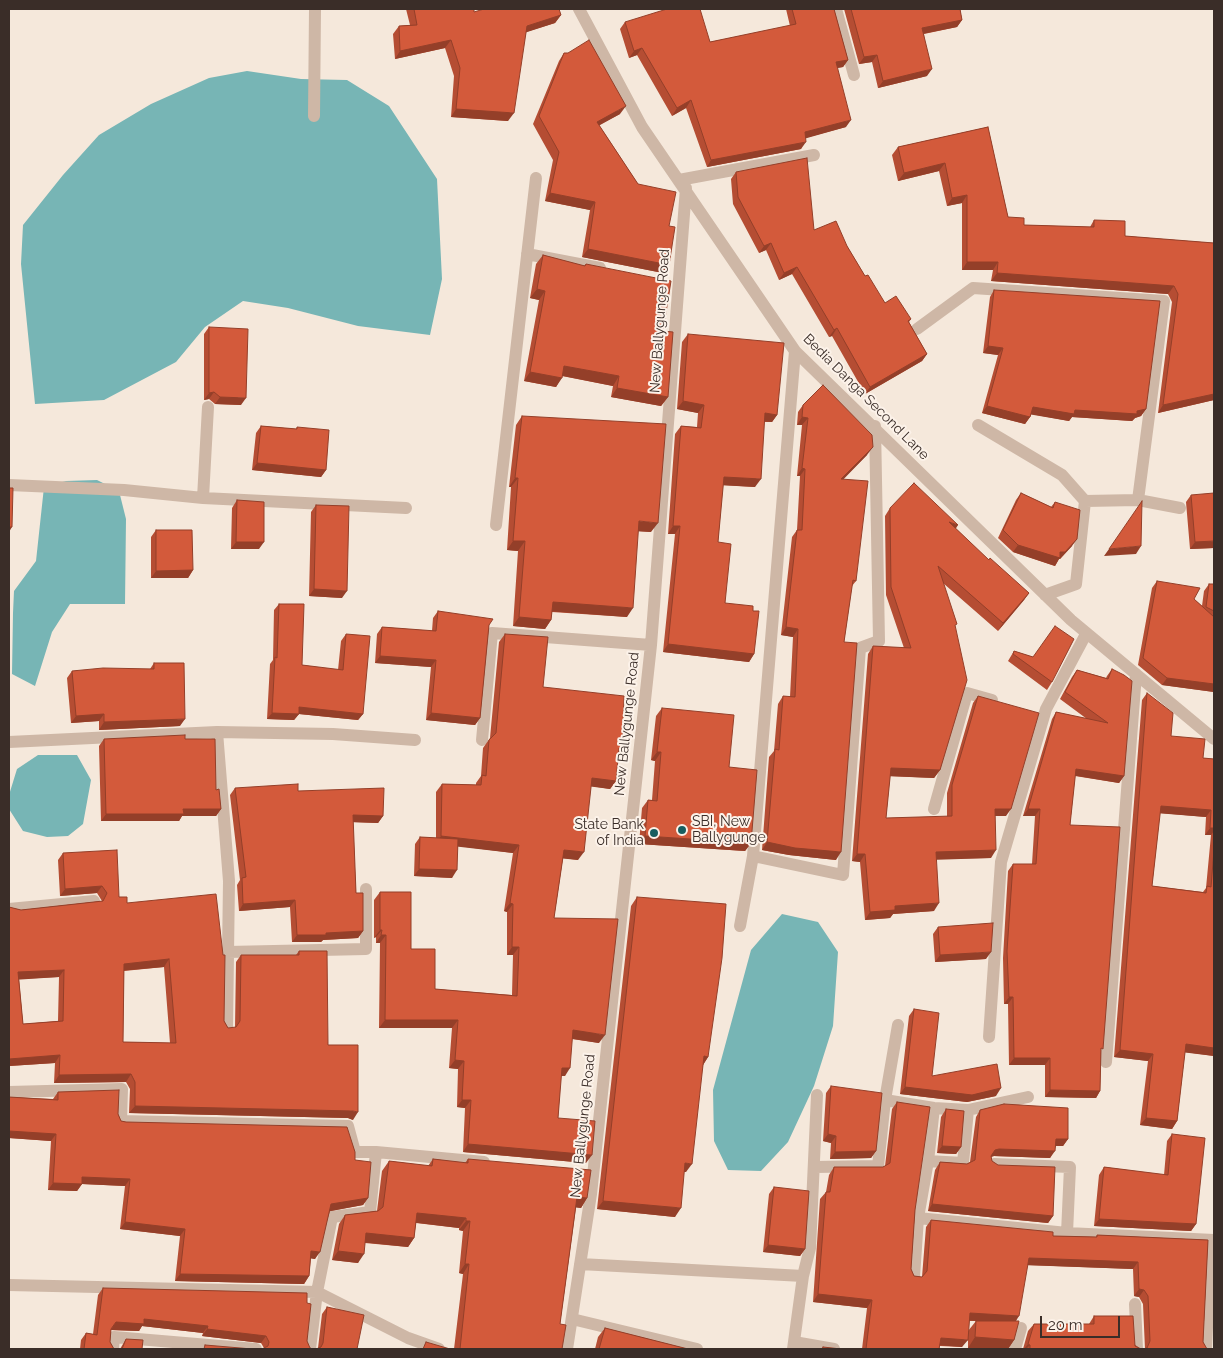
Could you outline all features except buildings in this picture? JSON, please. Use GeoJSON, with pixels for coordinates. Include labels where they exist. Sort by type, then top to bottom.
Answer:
{"type":"FeatureCollection","features":[{"type":"Feature","properties":{"kind":"street"},"geometry":{"type":"LineString","coordinates":[[314,116],[315,9]]}},
{"type":"Feature","properties":{"kind":"street","name":"Bedia Danga Second Lane"},"geometry":{"type":"LineString","coordinates":[[578,9],[642,127],[795,351],[1086,634],[1214,739]]}},
{"type":"Feature","properties":{"kind":"street"},"geometry":{"type":"LineString","coordinates":[[836,9],[854,75]]}},
{"type":"Feature","properties":{"kind":"street"},"geometry":{"type":"LineString","coordinates":[[682,184],[814,155]]}},
{"type":"Feature","properties":{"kind":"street"},"geometry":{"type":"LineString","coordinates":[[496,524],[536,178]]}},
{"type":"Feature","properties":{"kind":"street","name":"New Ballygunge Road"},"geometry":{"type":"LineString","coordinates":[[567,1349],[580,1264],[589,1172],[651,645],[682,184]]}},
{"type":"Feature","properties":{"kind":"street"},"geometry":{"type":"LineString","coordinates":[[527,254],[612,271]]}},
{"type":"Feature","properties":{"kind":"street"},"geometry":{"type":"LineString","coordinates":[[917,329],[973,288],[1164,301],[1138,500]]}},
{"type":"Feature","properties":{"kind":"street"},"geometry":{"type":"LineString","coordinates":[[740,926],[753,856],[795,351]]}},
{"type":"Feature","properties":{"kind":"street"},"geometry":{"type":"LineString","coordinates":[[203,498],[208,407]]}},
{"type":"Feature","properties":{"kind":"street"},"geometry":{"type":"LineString","coordinates":[[978,425],[1062,475],[1085,501],[1076,584],[1045,595]]}},
{"type":"Feature","properties":{"kind":"street"},"geometry":{"type":"LineString","coordinates":[[753,856],[843,875],[860,648],[880,641],[874,426]]}},
{"type":"Feature","properties":{"kind":"street"},"geometry":{"type":"LineString","coordinates":[[9,485],[124,490],[203,498],[406,508]]}},
{"type":"Feature","properties":{"kind":"street"},"geometry":{"type":"LineString","coordinates":[[1085,501],[1138,500],[1180,508]]}},
{"type":"Feature","properties":{"kind":"street"},"geometry":{"type":"LineString","coordinates":[[482,740],[492,633],[651,645]]}},
{"type":"Feature","properties":{"kind":"street"},"geometry":{"type":"LineString","coordinates":[[989,1038],[1001,862],[1039,713],[1086,634]]}},
{"type":"Feature","properties":{"kind":"street"},"geometry":{"type":"LineString","coordinates":[[1106,1062],[1136,674]]}},
{"type":"Feature","properties":{"kind":"street"},"geometry":{"type":"LineString","coordinates":[[934,809],[967,693],[1005,704]]}},
{"type":"Feature","properties":{"kind":"street"},"geometry":{"type":"LineString","coordinates":[[9,742],[217,732],[333,734],[415,740]]}},
{"type":"Feature","properties":{"kind":"street"},"geometry":{"type":"LineString","coordinates":[[217,732],[229,881],[227,1028]]}},
{"type":"Feature","properties":{"kind":"street"},"geometry":{"type":"LineString","coordinates":[[228,952],[366,949],[366,889]]}},
{"type":"Feature","properties":{"kind":"street"},"geometry":{"type":"LineString","coordinates":[[9,909],[94,901]]}},
{"type":"Feature","properties":{"kind":"street"},"geometry":{"type":"LineString","coordinates":[[815,1167],[878,1166],[884,1100],[898,1025]]}},
{"type":"Feature","properties":{"kind":"street"},"geometry":{"type":"LineString","coordinates":[[9,1092],[122,1089],[121,1122],[348,1126],[355,1152],[376,1152],[495,1163]]}},
{"type":"Feature","properties":{"kind":"street"},"geometry":{"type":"LineString","coordinates":[[817,1095],[810,1248],[803,1276],[793,1346],[834,1349]]}},
{"type":"Feature","properties":{"kind":"street"},"geometry":{"type":"LineString","coordinates":[[884,1100],[934,1108],[968,1110],[1028,1097]]}},
{"type":"Feature","properties":{"kind":"street"},"geometry":{"type":"LineString","coordinates":[[914,1277],[918,1218],[928,1162],[934,1108]]}},
{"type":"Feature","properties":{"kind":"street"},"geometry":{"type":"LineString","coordinates":[[928,1162],[963,1163],[968,1110]]}},
{"type":"Feature","properties":{"kind":"street"},"geometry":{"type":"LineString","coordinates":[[310,1349],[317,1292],[332,1217],[370,1212],[376,1152]]}},
{"type":"Feature","properties":{"kind":"street"},"geometry":{"type":"LineString","coordinates":[[994,1164],[1070,1167],[1067,1233]]}},
{"type":"Feature","properties":{"kind":"street"},"geometry":{"type":"LineString","coordinates":[[918,1218],[1067,1233],[1212,1240],[1206,1349]]}},
{"type":"Feature","properties":{"kind":"street"},"geometry":{"type":"LineString","coordinates":[[580,1264],[803,1276]]}},
{"type":"Feature","properties":{"kind":"street"},"geometry":{"type":"LineString","coordinates":[[9,1284],[317,1292],[408,1338],[439,1349]]}},
{"type":"Feature","properties":{"kind":"street"},"geometry":{"type":"LineString","coordinates":[[1135,1304],[1137,1349]]}},
{"type":"Feature","properties":{"kind":"street"},"geometry":{"type":"LineString","coordinates":[[572,1319],[697,1349]]}},
{"type":"Feature","properties":{"kind":"street"},"geometry":{"type":"LineString","coordinates":[[1015,1349],[1021,1328]]}},
{"type":"Feature","properties":{"kind":"street"},"geometry":{"type":"LineString","coordinates":[[113,1349],[114,1337],[256,1349]]}},
{"type":"Feature","properties":{"kind":"water"},"geometry":{"type":"Polygon","coordinates":[[[247,71],[301,79],[347,80],[389,106],[437,179],[442,279],[430,335],[358,326],[288,308],[243,301],[205,327],[176,362],[104,400],[35,404],[21,264],[23,225],[63,175],[99,135],[151,104],[209,78],[247,71]]]}},
{"type":"Feature","properties":{"kind":"water"},"geometry":{"type":"Polygon","coordinates":[[[97,480],[119,491],[126,519],[125,604],[70,604],[52,632],[35,686],[12,674],[13,613],[14,591],[36,561],[44,487],[66,481],[97,480]]]}},
{"type":"Feature","properties":{"kind":"water"},"geometry":{"type":"Polygon","coordinates":[[[38,755],[77,755],[91,780],[83,824],[68,836],[47,837],[23,831],[9,809],[9,795],[17,769],[38,755]]]}},
{"type":"Feature","properties":{"kind":"water"},"geometry":{"type":"Polygon","coordinates":[[[782,914],[818,922],[838,952],[833,1026],[814,1086],[788,1142],[761,1171],[728,1170],[714,1141],[713,1090],[751,950],[782,914]]]}},
{"type":"Feature","properties":{"kind":"place","name":"SBI, New Ballygunge"},"geometry":{"type":"Point","coordinates":[682,830]}},
{"type":"Feature","properties":{"kind":"place","name":"State Bank of India"},"geometry":{"type":"Point","coordinates":[654,833]}}]}
